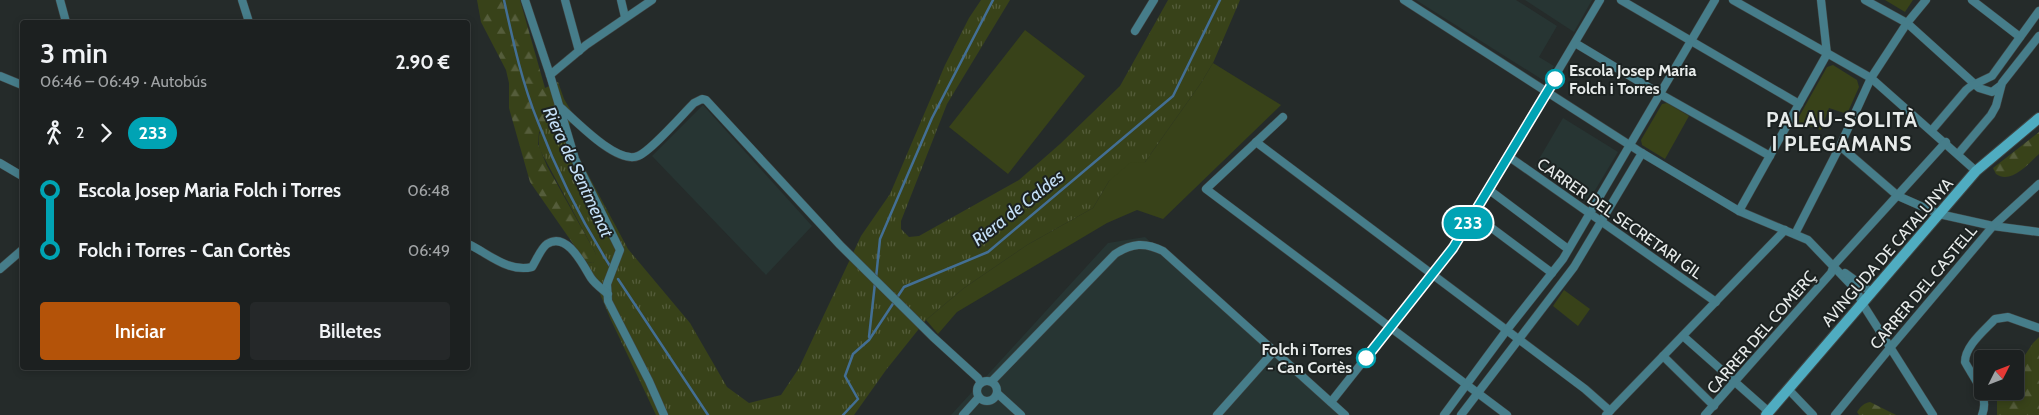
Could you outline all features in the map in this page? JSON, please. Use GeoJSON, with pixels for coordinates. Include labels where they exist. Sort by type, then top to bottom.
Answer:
{"type":"FeatureCollection","features":[{"type":"Feature","properties":{"kind":"street"},"geometry":{"type":"LineString","coordinates":[[60,0],[65,20]]}},
{"type":"Feature","properties":{"kind":"street"},"geometry":{"type":"LineString","coordinates":[[242,0],[248,20]]}},
{"type":"Feature","properties":{"kind":"street"},"geometry":{"type":"LineString","coordinates":[[525,0],[575,159],[620,250],[607,284],[608,301],[649,381],[664,415]]}},
{"type":"Feature","properties":{"kind":"street"},"geometry":{"type":"LineString","coordinates":[[565,0],[579,51]]}},
{"type":"Feature","properties":{"kind":"street"},"geometry":{"type":"LineString","coordinates":[[621,0],[625,18]]}},
{"type":"Feature","properties":{"kind":"street"},"geometry":{"type":"LineString","coordinates":[[550,75],[579,51],[652,0]]}},
{"type":"Feature","properties":{"kind":"street"},"geometry":{"type":"LineString","coordinates":[[1135,31],[1154,0]]}},
{"type":"Feature","properties":{"kind":"street"},"geometry":{"type":"LineString","coordinates":[[1406,0],[1546,93],[1739,211],[1808,240],[1834,265],[1871,292]]}},
{"type":"Feature","properties":{"kind":"street"},"geometry":{"type":"LineString","coordinates":[[1331,402],[1453,248],[1600,0]]}},
{"type":"Feature","properties":{"kind":"street"},"geometry":{"type":"LineString","coordinates":[[1621,0],[1799,104]]}},
{"type":"Feature","properties":{"kind":"street"},"geometry":{"type":"LineString","coordinates":[[1444,415],[1506,331],[1552,273],[1568,249],[1715,0]]}},
{"type":"Feature","properties":{"kind":"street"},"geometry":{"type":"LineString","coordinates":[[1733,0],[1871,78],[1946,142],[1976,171]]}},
{"type":"Feature","properties":{"kind":"street"},"geometry":{"type":"LineString","coordinates":[[1739,211],[1827,54],[1821,0]]}},
{"type":"Feature","properties":{"kind":"street"},"geometry":{"type":"LineString","coordinates":[[1867,0],[1907,23],[1987,92],[1998,91]]}},
{"type":"Feature","properties":{"kind":"street"},"geometry":{"type":"LineString","coordinates":[[1795,234],[1840,146],[1871,78],[1907,23],[1926,0]]}},
{"type":"Feature","properties":{"kind":"street"},"geometry":{"type":"LineString","coordinates":[[1972,0],[2020,37]]}},
{"type":"Feature","properties":{"kind":"street"},"geometry":{"type":"LineString","coordinates":[[1932,130],[1966,90],[1992,76],[2039,11]]}},
{"type":"Feature","properties":{"kind":"street"},"geometry":{"type":"LineString","coordinates":[[1958,154],[1991,115],[1996,106],[1998,91],[2039,36]]}},
{"type":"Feature","properties":{"kind":"street"},"geometry":{"type":"LineString","coordinates":[[1575,43],[1660,94],[1770,156]]}},
{"type":"Feature","properties":{"kind":"street"},"geometry":{"type":"LineString","coordinates":[[2032,45],[2039,50]]}},
{"type":"Feature","properties":{"kind":"street"},"geometry":{"type":"LineString","coordinates":[[0,76],[20,84]]}},
{"type":"Feature","properties":{"kind":"street"},"geometry":{"type":"LineString","coordinates":[[559,106],[595,139],[629,158],[645,152],[694,102],[702,99],[706,100],[840,245],[981,383]]}},
{"type":"Feature","properties":{"kind":"street"},"geometry":{"type":"LineString","coordinates":[[1282,117],[1206,189],[1507,415]]}},
{"type":"Feature","properties":{"kind":"street","name":"AVINGUDA DE CATALUNYA"},"geometry":{"type":"LineString","coordinates":[[1768,413],[1976,171],[2039,118]]}},
{"type":"Feature","properties":{"kind":"street"},"geometry":{"type":"LineString","coordinates":[[1256,142],[1585,389],[1608,413],[1785,230]]}},
{"type":"Feature","properties":{"kind":"street","name":"CARRER DEL COMERÇ"},"geometry":{"type":"LineString","coordinates":[[1705,415],[1737,382],[1831,273],[1834,265],[1946,142]]}},
{"type":"Feature","properties":{"kind":"street"},"geometry":{"type":"LineString","coordinates":[[1840,146],[1898,196],[1939,214],[1993,226],[2039,232]]}},
{"type":"Feature","properties":{"kind":"street"},"geometry":{"type":"LineString","coordinates":[[1461,415],[1574,267],[1642,153]]}},
{"type":"Feature","properties":{"kind":"street","name":"CARRER DEL SECRETARI GIL"},"geometry":{"type":"LineString","coordinates":[[1508,156],[1716,302]]}},
{"type":"Feature","properties":{"kind":"street"},"geometry":{"type":"LineString","coordinates":[[0,163],[20,175]]}},
{"type":"Feature","properties":{"kind":"street","name":"CARRER DEL CASTELL"},"geometry":{"type":"LineString","coordinates":[[1835,415],[1993,226],[2039,184]]}},
{"type":"Feature","properties":{"kind":"street"},"geometry":{"type":"LineString","coordinates":[[1488,189],[1568,249]]}},
{"type":"Feature","properties":{"kind":"street"},"geometry":{"type":"LineString","coordinates":[[1473,214],[1552,273]]}},
{"type":"Feature","properties":{"kind":"street"},"geometry":{"type":"LineString","coordinates":[[470,245],[513,268],[532,267],[546,245],[554,242],[570,246],[592,279],[608,294]]}},
{"type":"Feature","properties":{"kind":"street"},"geometry":{"type":"LineString","coordinates":[[992,381],[1115,254],[1127,246],[1141,244],[1163,251],[1345,415]]}},
{"type":"Feature","properties":{"kind":"street"},"geometry":{"type":"LineString","coordinates":[[0,269],[20,252]]}},
{"type":"Feature","properties":{"kind":"street"},"geometry":{"type":"LineString","coordinates":[[1834,265],[1933,415]]}},
{"type":"Feature","properties":{"kind":"street"},"geometry":{"type":"LineString","coordinates":[[1982,415],[1986,407],[1984,396],[1965,362],[1965,356],[1969,348],[1995,319],[2008,317],[2039,328]]}},
{"type":"Feature","properties":{"kind":"street"},"geometry":{"type":"LineString","coordinates":[[1683,336],[1737,382],[1768,413]]}},
{"type":"Feature","properties":{"kind":"street"},"geometry":{"type":"LineString","coordinates":[[1217,415],[1274,351]]}},
{"type":"Feature","properties":{"kind":"street"},"geometry":{"type":"LineString","coordinates":[[1663,356],[1714,406]]}},
{"type":"Feature","properties":{"kind":"street"},"geometry":{"type":"LineString","coordinates":[[998,394],[990,401],[985,401],[979,397],[977,389],[981,383],[987,380],[992,381],[998,388],[998,394],[1021,415]]}},
{"type":"Feature","properties":{"kind":"street"},"geometry":{"type":"LineString","coordinates":[[1789,390],[1813,415]]}},
{"type":"Feature","properties":{"kind":"street"},"geometry":{"type":"LineString","coordinates":[[963,415],[979,397]]}},
{"type":"Feature","properties":{"kind":"shaded area"},"geometry":{"type":"Polygon","coordinates":[[[1416,0],[1516,0],[1557,26],[1539,57],[1554,66],[1546,82],[1416,0]]]}},
{"type":"Feature","properties":{"kind":"shaded area","name":"Escola Josep Maria Folch i Torres"},"geometry":{"type":"Polygon","coordinates":[[[1525,0],[1592,0],[1574,32],[1525,0]]]}},
{"type":"Feature","properties":{"kind":"shaded area"},"geometry":{"type":"Polygon","coordinates":[[[703,105],[812,226],[766,275],[652,156],[703,105]]]}},
{"type":"Feature","properties":{"kind":"shaded area"},"geometry":{"type":"Polygon","coordinates":[[[1563,118],[1618,152],[1588,202],[1535,166],[1563,118]]]}},
{"type":"Feature","properties":{"kind":"shaded area"},"geometry":{"type":"Polygon","coordinates":[[[1145,237],[1339,415],[951,415],[1108,243],[1145,237]]]}},
{"type":"Feature","properties":{"kind":"green space"},"geometry":{"type":"Polygon","coordinates":[[[477,0],[520,0],[545,88],[558,82],[564,99],[574,116],[569,126],[563,128],[558,124],[549,124],[543,128],[539,132],[538,144],[547,166],[595,252],[597,258],[593,263],[587,262],[583,258],[530,182],[509,108],[509,83],[506,70],[481,22],[477,0]]]}},
{"type":"Feature","properties":{"kind":"green space"},"geometry":{"type":"Polygon","coordinates":[[[981,0],[1010,0],[947,104],[901,221],[901,229],[909,237],[919,236],[1019,180],[1060,144],[1120,86],[1168,0],[1240,0],[1213,63],[1145,162],[1109,181],[1093,208],[1027,245],[964,288],[926,320],[886,370],[854,415],[656,415],[610,318],[587,262],[593,263],[596,258],[595,252],[540,150],[539,137],[543,128],[551,124],[563,128],[628,249],[690,323],[727,387],[749,403],[781,395],[799,368],[861,236],[890,194],[945,65],[969,18],[981,0]]]}},
{"type":"Feature","properties":{"kind":"green space"},"geometry":{"type":"Polygon","coordinates":[[[1885,0],[1913,0],[1905,12],[1885,0]]]}},
{"type":"Feature","properties":{"kind":"green space"},"geometry":{"type":"Polygon","coordinates":[[[1025,30],[1085,76],[1008,174],[949,127],[1025,30]]]}},
{"type":"Feature","properties":{"kind":"green space"},"geometry":{"type":"Polygon","coordinates":[[[1213,63],[1281,105],[1163,219],[1137,210],[1107,223],[957,312],[938,334],[926,320],[964,288],[1027,245],[1093,208],[1109,181],[1130,163],[1145,162],[1213,63]]]}},
{"type":"Feature","properties":{"kind":"green space"},"geometry":{"type":"Polygon","coordinates":[[[1833,65],[1857,80],[1859,87],[1847,114],[1829,108],[1821,130],[1796,122],[1827,67],[1833,65]]]}},
{"type":"Feature","properties":{"kind":"green space"},"geometry":{"type":"Polygon","coordinates":[[[1667,103],[1689,116],[1665,159],[1642,145],[1641,140],[1662,104],[1667,103]]]}},
{"type":"Feature","properties":{"kind":"green space"},"geometry":{"type":"Polygon","coordinates":[[[2039,132],[2039,154],[2014,175],[2002,177],[1996,174],[1993,168],[2039,132]]]}},
{"type":"Feature","properties":{"kind":"green space"},"geometry":{"type":"Polygon","coordinates":[[[1564,290],[1590,309],[1578,326],[1553,306],[1564,290]]]}},
{"type":"Feature","properties":{"kind":"green space"},"geometry":{"type":"Polygon","coordinates":[[[2039,337],[2039,415],[1997,415],[1997,400],[2024,400],[2024,356],[2039,337]]]}},
{"type":"Feature","properties":{"kind":"green space"},"geometry":{"type":"Polygon","coordinates":[[[1870,402],[1896,415],[1859,415],[1857,412],[1860,408],[1870,402]]]}},
{"type":"Feature","properties":{"kind":"waterway","name":"Riera de Sentmenat"},"geometry":{"type":"LineString","coordinates":[[504,0],[523,77],[545,141],[579,213],[610,266]]}},
{"type":"Feature","properties":{"kind":"waterway"},"geometry":{"type":"LineString","coordinates":[[876,278],[880,239],[932,118],[993,0]]}},
{"type":"Feature","properties":{"kind":"waterway","name":"Riera de Caldes"},"geometry":{"type":"LineString","coordinates":[[843,415],[858,399],[845,376],[853,354],[869,340],[904,287],[988,252],[1173,96],[1220,0]]}},
{"type":"Feature","properties":{"kind":"waterway","name":"Riera de Sentmenat"},"geometry":{"type":"LineString","coordinates":[[618,279],[708,415]]}},
{"type":"Feature","properties":{"kind":"waterway"},"geometry":{"type":"LineString","coordinates":[[869,337],[875,283]]}},
{"type":"Feature","properties":{"kind":"bus line","name":"233"},"geometry":{"type":"LineString","coordinates":[[1366,358],[1453,248],[1555,79]]}},
{"type":"Feature","properties":{"kind":"place","name":"Escola Josep Maria Folch i Torres"},"geometry":{"type":"Point","coordinates":[1555,79]}},
{"type":"Feature","properties":{"kind":"place","name":"Folch i Torres - Can Cortès"},"geometry":{"type":"Point","coordinates":[1366,358]}},
{"type":"Feature","properties":{"kind":"district","name":"PALAU-SOLITÀ I PLEGAMANS"},"geometry":{"type":"Point","coordinates":[1842,132]}}]}
